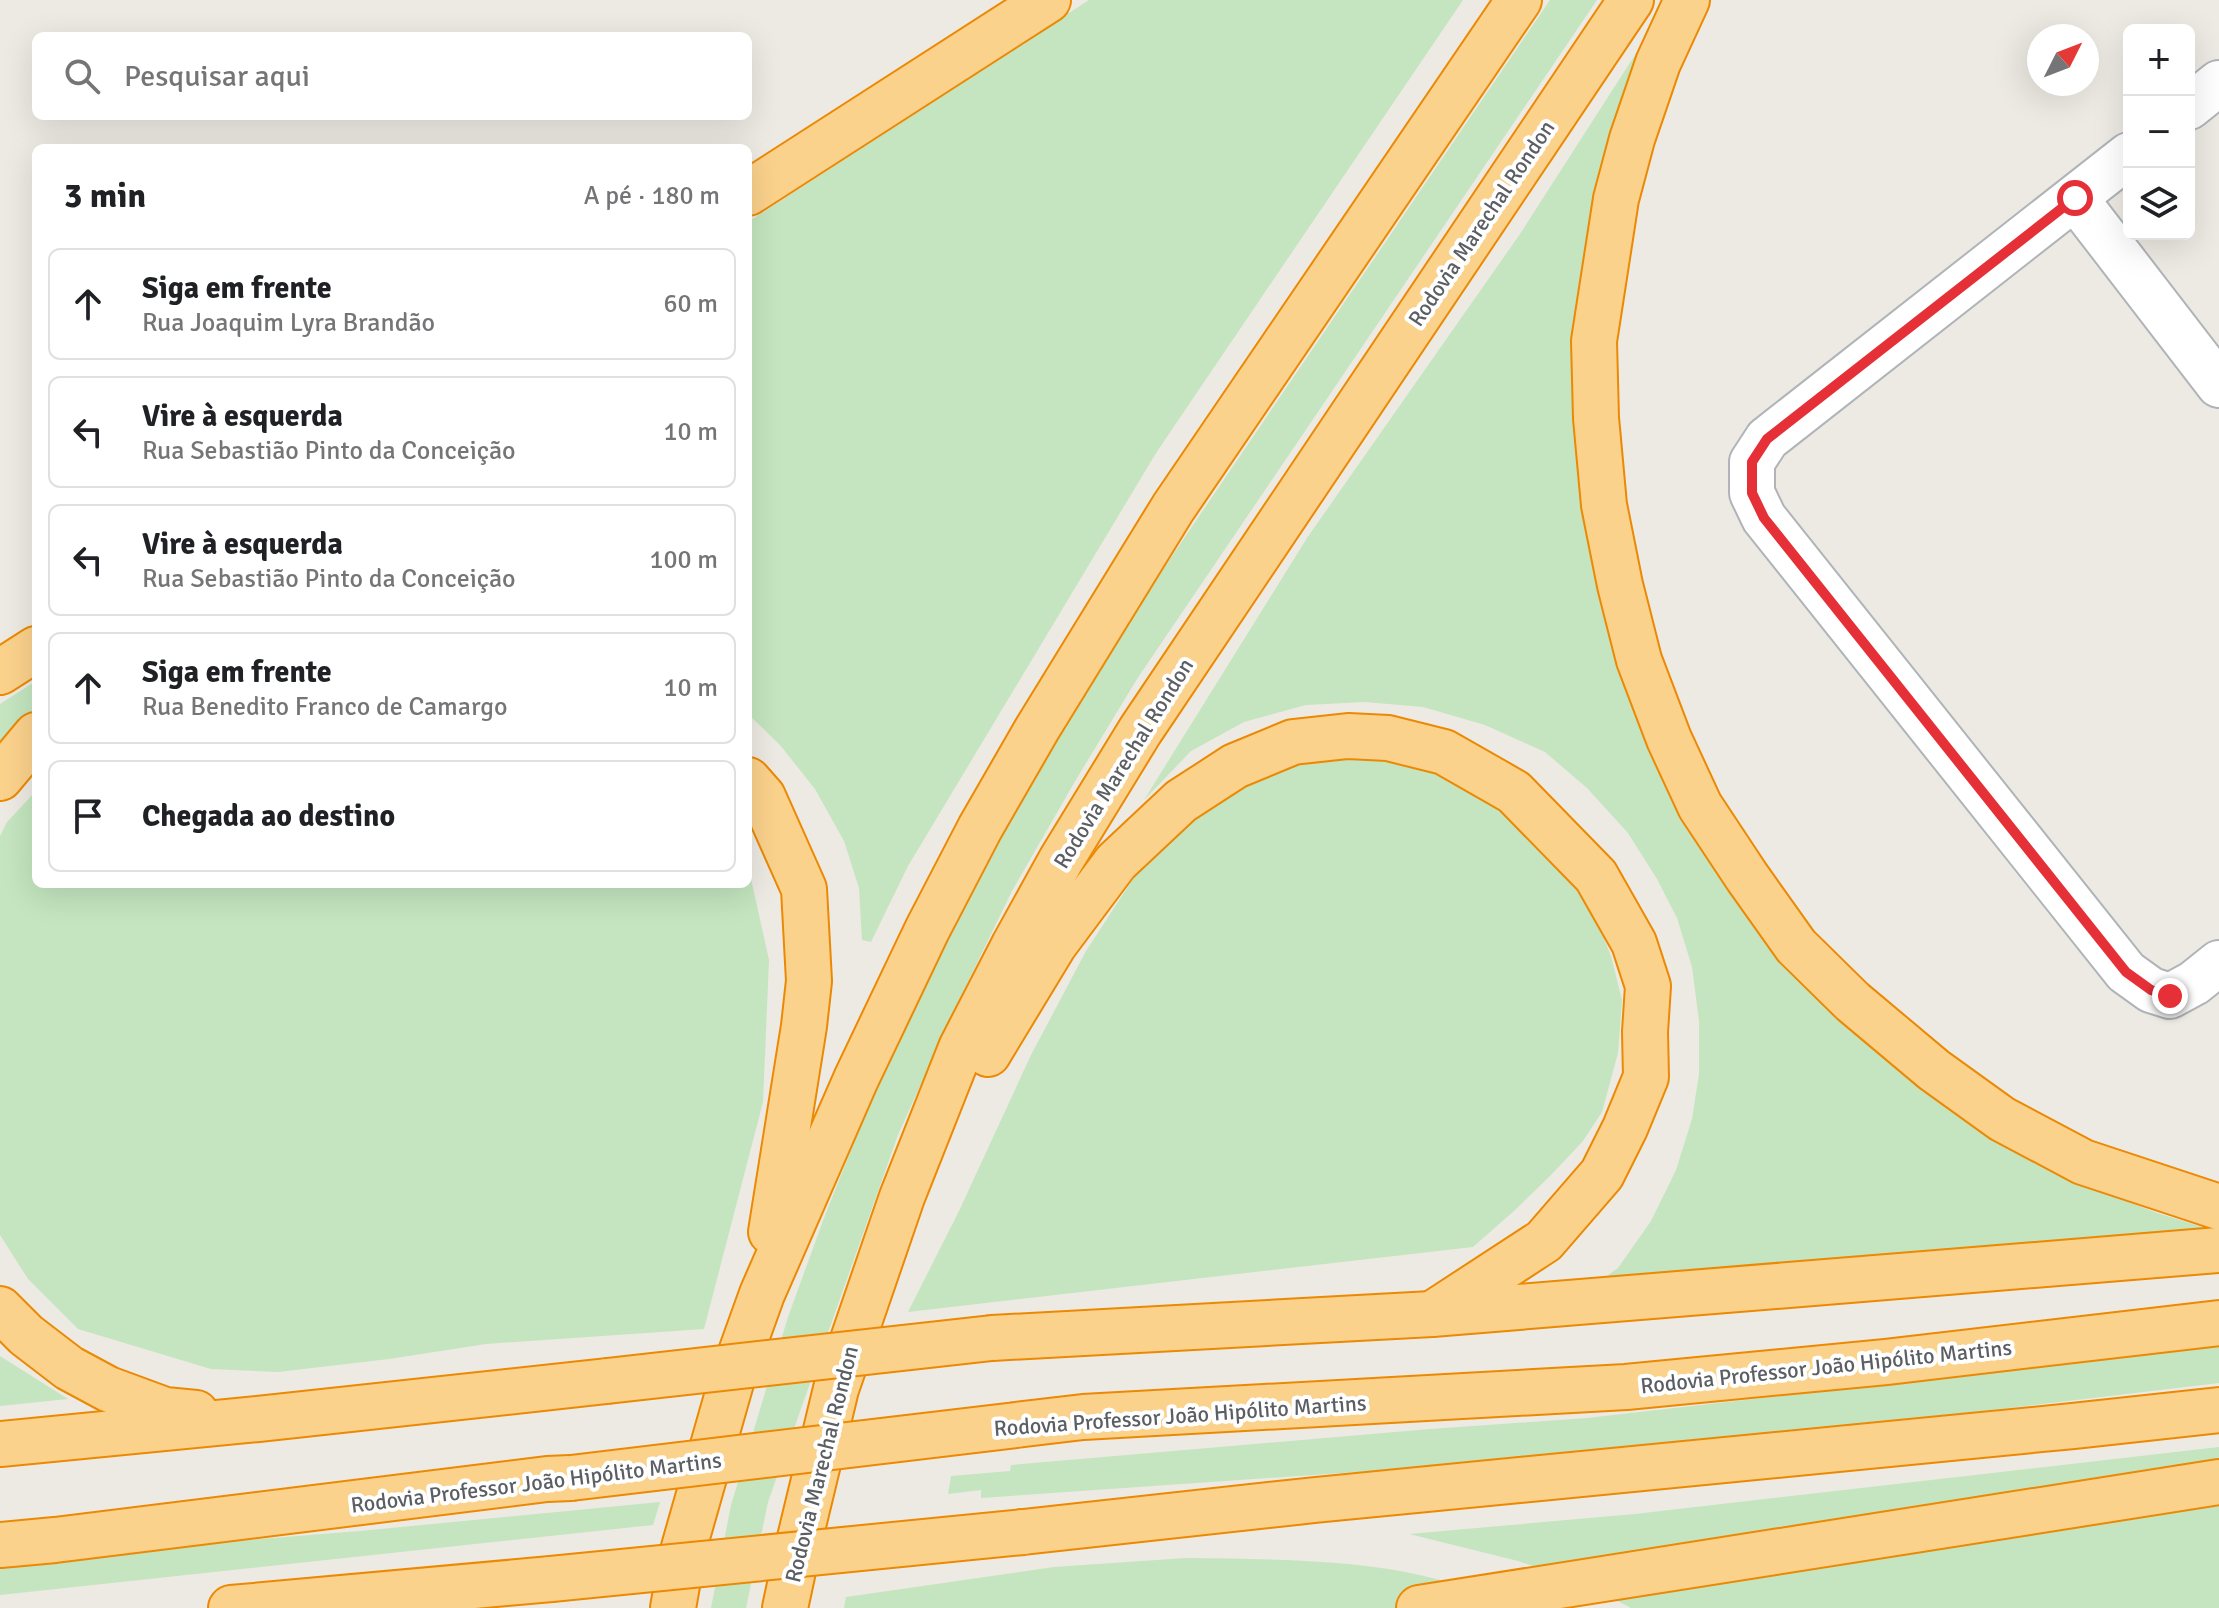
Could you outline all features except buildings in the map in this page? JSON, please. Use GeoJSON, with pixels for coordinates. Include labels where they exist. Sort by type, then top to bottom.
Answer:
{"type":"FeatureCollection","features":[{"type":"Feature","properties":{"kind":"highway"},"geometry":{"type":"LineString","coordinates":[[752,190],[1048,0]]}},
{"type":"Feature","properties":{"kind":"highway"},"geometry":{"type":"LineString","coordinates":[[673,1608],[683,1551],[734,1372],[762,1294],[856,1079],[980,828],[1173,508],[1519,0]]}},
{"type":"Feature","properties":{"kind":"highway","name":"Rodovia Marechal Rondon"},"geometry":{"type":"LineString","coordinates":[[785,1608],[836,1389],[902,1197],[961,1048],[1061,860],[1157,705],[1631,0]]}},
{"type":"Feature","properties":{"kind":"highway"},"geometry":{"type":"LineString","coordinates":[[1687,0],[1658,63],[1632,139],[1616,199],[1594,341],[1596,418],[1604,505],[1639,660],[1669,739],[1700,806],[1747,877],[1796,946],[1853,1002],[1934,1070],[2002,1119],[2083,1162],[2219,1207]]}},
{"type":"Feature","properties":{"kind":"highway"},"geometry":{"type":"LineString","coordinates":[[0,672],[32,652]]}},
{"type":"Feature","properties":{"kind":"highway"},"geometry":{"type":"LineString","coordinates":[[902,1197],[1054,945],[1116,862],[1137,842],[1181,801],[1235,766],[1293,742],[1348,736],[1388,738],[1444,752],[1514,792],[1596,876],[1634,943],[1648,986],[1646,1077],[1602,1174],[1544,1241],[1432,1314]]}},
{"type":"Feature","properties":{"kind":"highway"},"geometry":{"type":"LineString","coordinates":[[0,778],[32,740]]}},
{"type":"Feature","properties":{"kind":"highway"},"geometry":{"type":"LineString","coordinates":[[752,785],[763,797],[804,889],[809,981],[762,1294]]}},
{"type":"Feature","properties":{"kind":"highway"},"geometry":{"type":"LineString","coordinates":[[0,1444],[258,1419],[992,1338],[1432,1314],[2219,1250]]}},
{"type":"Feature","properties":{"kind":"highway"},"geometry":{"type":"LineString","coordinates":[[0,1309],[26,1335],[69,1368],[108,1389],[165,1410],[258,1419]]}},
{"type":"Feature","properties":{"kind":"highway","name":"Rodovia Professor João Hipólito Martins"},"geometry":{"type":"LineString","coordinates":[[0,1545],[1083,1417],[1626,1387],[1886,1362],[2219,1323]]}},
{"type":"Feature","properties":{"kind":"highway"},"geometry":{"type":"LineString","coordinates":[[231,1608],[1023,1532],[2219,1410]]}},
{"type":"Feature","properties":{"kind":"highway"},"geometry":{"type":"LineString","coordinates":[[1419,1608],[2219,1482]]}},
{"type":"Feature","properties":{"kind":"street"},"geometry":{"type":"LineString","coordinates":[[2195,102],[2219,83]]}},
{"type":"Feature","properties":{"kind":"street"},"geometry":{"type":"LineString","coordinates":[[2123,160],[1767,439],[1752,462],[1752,493],[1764,518],[2126,972],[2151,990],[2170,996],[2194,983],[2219,963]]}},
{"type":"Feature","properties":{"kind":"street"},"geometry":{"type":"LineString","coordinates":[[2075,198],[2219,385]]}},
{"type":"Feature","properties":{"kind":"green space"},"geometry":{"type":"Polygon","coordinates":[[[1089,0],[1463,0],[1156,453],[908,866],[871,942],[862,940],[859,888],[844,841],[815,789],[780,745],[752,718],[752,219],[1089,0]]]}},
{"type":"Feature","properties":{"kind":"green space"},"geometry":{"type":"Polygon","coordinates":[[[1550,0],[1597,0],[1137,679],[1012,891],[898,1135],[768,1502],[746,1608],[711,1608],[731,1505],[788,1317],[878,1082],[942,945],[1015,808],[1172,556],[1550,0]]]}},
{"type":"Feature","properties":{"kind":"green space"},"geometry":{"type":"Polygon","coordinates":[[[1642,44],[1617,116],[1607,616],[1830,1006],[1888,1061],[1957,1111],[2087,1186],[2157,1213],[2219,1232],[1593,1286],[1618,1268],[1651,1221],[1676,1170],[1692,1119],[1699,1074],[1699,1021],[1692,967],[1677,918],[1628,833],[1587,788],[1545,752],[1485,725],[1423,707],[1365,702],[1306,705],[1244,722],[1191,751],[1144,800],[1307,538],[1520,234],[1642,44]]]}},
{"type":"Feature","properties":{"kind":"green space"},"geometry":{"type":"Polygon","coordinates":[[[32,684],[32,716],[0,747],[0,704],[32,684]]]}},
{"type":"Feature","properties":{"kind":"green space"},"geometry":{"type":"Polygon","coordinates":[[[1337,748],[1391,758],[1442,775],[1495,801],[1554,853],[1590,904],[1611,956],[1622,1000],[1618,1053],[1602,1112],[1583,1141],[1515,1210],[1473,1247],[908,1312],[959,1211],[1031,1055],[1086,951],[1159,839],[1216,794],[1337,748]]]}},
{"type":"Feature","properties":{"kind":"green space"},"geometry":{"type":"Polygon","coordinates":[[[32,795],[32,888],[752,888],[752,883],[769,960],[763,1102],[704,1329],[486,1344],[278,1372],[211,1369],[78,1329],[28,1279],[0,1235],[0,836],[7,822],[32,795]]]}},
{"type":"Feature","properties":{"kind":"green space"},"geometry":{"type":"Polygon","coordinates":[[[2219,1346],[2219,1383],[1950,1415],[1443,1466],[981,1498],[981,1490],[948,1494],[951,1476],[1010,1471],[1011,1465],[1587,1418],[2219,1346]]]}},
{"type":"Feature","properties":{"kind":"green space"},"geometry":{"type":"Polygon","coordinates":[[[0,1356],[68,1399],[0,1406],[0,1356]]]}},
{"type":"Feature","properties":{"kind":"green space"},"geometry":{"type":"Polygon","coordinates":[[[2219,1447],[2219,1608],[1631,1608],[1584,1583],[1518,1561],[1409,1534],[1635,1514],[2219,1447]]]}},
{"type":"Feature","properties":{"kind":"green space"},"geometry":{"type":"Polygon","coordinates":[[[660,1502],[653,1525],[0,1595],[0,1560],[360,1531],[660,1502]]]}},
{"type":"Feature","properties":{"kind":"green space"},"geometry":{"type":"Polygon","coordinates":[[[1186,1558],[1265,1559],[1369,1566],[1431,1578],[1537,1608],[844,1608],[846,1597],[1054,1567],[1186,1558]]]}},
{"type":"Feature","properties":{"kind":"route"},"geometry":{"type":"LineString","coordinates":[[2075,198],[1767,439],[1752,462],[1752,493],[1764,518],[2126,972],[2151,990],[2170,996]]}}]}
